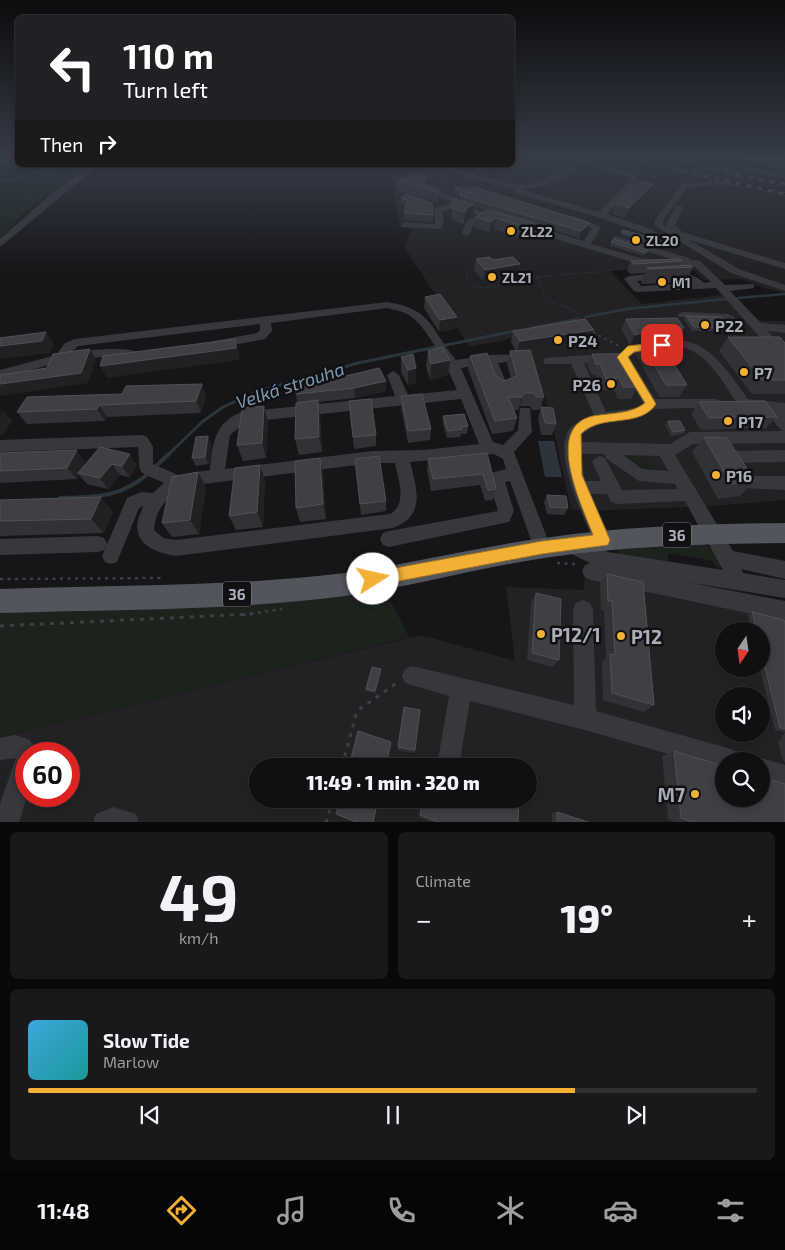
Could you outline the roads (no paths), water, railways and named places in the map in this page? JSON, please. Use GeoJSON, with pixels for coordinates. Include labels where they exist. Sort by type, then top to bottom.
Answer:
{"type":"FeatureCollection","features":[{"type":"Feature","properties":{"kind":"main road","name":"36"},"geometry":{"type":"LineString","coordinates":[[0,601],[227,594],[308,589],[542,548],[603,540],[785,532]]}},
{"type":"Feature","properties":{"kind":"street"},"geometry":{"type":"LineString","coordinates":[[0,244],[54,195]]}},
{"type":"Feature","properties":{"kind":"street"},"geometry":{"type":"LineString","coordinates":[[443,195],[455,200],[453,205]]}},
{"type":"Feature","properties":{"kind":"street"},"geometry":{"type":"LineString","coordinates":[[491,195],[502,199]]}},
{"type":"Feature","properties":{"kind":"street"},"geometry":{"type":"LineString","coordinates":[[533,195],[601,215],[658,236],[696,262],[757,325],[785,358]]}},
{"type":"Feature","properties":{"kind":"street"},"geometry":{"type":"LineString","coordinates":[[601,215],[619,195]]}},
{"type":"Feature","properties":{"kind":"street"},"geometry":{"type":"LineString","coordinates":[[678,195],[660,218],[659,226],[739,273],[785,288]]}},
{"type":"Feature","properties":{"kind":"street"},"geometry":{"type":"LineString","coordinates":[[406,221],[437,227],[439,218],[437,207],[453,205],[639,261],[659,264],[696,262]]}},
{"type":"Feature","properties":{"kind":"street"},"geometry":{"type":"LineString","coordinates":[[679,208],[670,224],[679,234],[785,266]]}},
{"type":"Feature","properties":{"kind":"street"},"geometry":{"type":"LineString","coordinates":[[466,233],[468,224],[486,214]]}},
{"type":"Feature","properties":{"kind":"street"},"geometry":{"type":"LineString","coordinates":[[566,217],[597,227],[586,244]]}},
{"type":"Feature","properties":{"kind":"street"},"geometry":{"type":"LineString","coordinates":[[472,221],[477,224],[476,233]]}},
{"type":"Feature","properties":{"kind":"street"},"geometry":{"type":"LineString","coordinates":[[616,239],[696,262]]}},
{"type":"Feature","properties":{"kind":"street"},"geometry":{"type":"LineString","coordinates":[[702,286],[695,279],[684,275],[629,279],[638,289],[750,286]]}},
{"type":"Feature","properties":{"kind":"street"},"geometry":{"type":"LineString","coordinates":[[63,356],[69,346],[76,343],[392,305],[412,311],[432,332],[453,366],[488,448]]}},
{"type":"Feature","properties":{"kind":"street"},"geometry":{"type":"LineString","coordinates":[[683,315],[722,316],[728,318],[736,326],[757,325],[785,329]]}},
{"type":"Feature","properties":{"kind":"street"},"geometry":{"type":"LineString","coordinates":[[204,345],[261,336],[266,331],[265,320]]}},
{"type":"Feature","properties":{"kind":"street"},"geometry":{"type":"LineString","coordinates":[[549,361],[625,354],[675,343],[694,347],[713,362],[744,403]]}},
{"type":"Feature","properties":{"kind":"street"},"geometry":{"type":"LineString","coordinates":[[0,374],[63,356],[147,353]]}},
{"type":"Feature","properties":{"kind":"street"},"geometry":{"type":"LineString","coordinates":[[625,354],[651,404]]}},
{"type":"Feature","properties":{"kind":"street"},"geometry":{"type":"LineString","coordinates":[[453,366],[519,357]]}},
{"type":"Feature","properties":{"kind":"street"},"geometry":{"type":"LineString","coordinates":[[490,360],[501,387]]}},
{"type":"Feature","properties":{"kind":"street"},"geometry":{"type":"LineString","coordinates":[[576,360],[602,418]]}},
{"type":"Feature","properties":{"kind":"street"},"geometry":{"type":"LineString","coordinates":[[393,376],[403,400]]}},
{"type":"Feature","properties":{"kind":"street"},"geometry":{"type":"LineString","coordinates":[[217,475],[218,444],[223,433],[237,420],[249,416],[466,394]]}},
{"type":"Feature","properties":{"kind":"street"},"geometry":{"type":"LineString","coordinates":[[603,540],[579,485],[574,448],[575,434],[578,429],[602,418],[640,412],[651,404],[744,403],[780,407],[779,418],[785,428]]}},
{"type":"Feature","properties":{"kind":"street"},"geometry":{"type":"LineString","coordinates":[[505,452],[526,432],[525,412]]}},
{"type":"Feature","properties":{"kind":"street"},"geometry":{"type":"LineString","coordinates":[[604,455],[676,450],[690,438],[785,437]]}},
{"type":"Feature","properties":{"kind":"street"},"geometry":{"type":"LineString","coordinates":[[714,438],[745,483],[785,483]]}},
{"type":"Feature","properties":{"kind":"street"},"geometry":{"type":"LineString","coordinates":[[1,448],[142,441],[146,444],[145,465],[153,471],[177,482]]}},
{"type":"Feature","properties":{"kind":"street"},"geometry":{"type":"LineString","coordinates":[[401,457],[409,504],[402,516],[389,522],[172,548],[156,542],[147,531],[146,518],[154,500],[177,482],[217,475],[373,457],[424,456],[488,448],[505,452],[509,456],[542,548]]}},
{"type":"Feature","properties":{"kind":"street"},"geometry":{"type":"LineString","coordinates":[[574,448],[612,455],[639,475],[680,478]]}},
{"type":"Feature","properties":{"kind":"street"},"geometry":{"type":"LineString","coordinates":[[665,450],[728,558],[736,580]]}},
{"type":"Feature","properties":{"kind":"street"},"geometry":{"type":"LineString","coordinates":[[604,455],[610,483],[616,496],[622,498],[681,496]]}},
{"type":"Feature","properties":{"kind":"street"},"geometry":{"type":"LineString","coordinates":[[727,457],[785,456]]}},
{"type":"Feature","properties":{"kind":"street"},"geometry":{"type":"LineString","coordinates":[[389,539],[504,517],[506,511],[496,478],[515,474]]}},
{"type":"Feature","properties":{"kind":"street"},"geometry":{"type":"LineString","coordinates":[[579,485],[610,483]]}},
{"type":"Feature","properties":{"kind":"street"},"geometry":{"type":"LineString","coordinates":[[112,556],[133,503],[141,498],[154,500]]}},
{"type":"Feature","properties":{"kind":"street"},"geometry":{"type":"LineString","coordinates":[[0,547],[98,544]]}},
{"type":"Feature","properties":{"kind":"street"},"geometry":{"type":"LineString","coordinates":[[570,544],[592,556],[608,560],[785,589]]}},
{"type":"Feature","properties":{"kind":"street"},"geometry":{"type":"LineString","coordinates":[[728,558],[785,570]]}},
{"type":"Feature","properties":{"kind":"street"},"geometry":{"type":"LineString","coordinates":[[591,571],[785,611]]}},
{"type":"Feature","properties":{"kind":"street"},"geometry":{"type":"LineString","coordinates":[[583,610],[585,719]]}},
{"type":"Feature","properties":{"kind":"street"},"geometry":{"type":"LineString","coordinates":[[412,676],[585,719],[715,756]]}},
{"type":"Feature","properties":{"kind":"street"},"geometry":{"type":"LineString","coordinates":[[0,749],[15,747]]}},
{"type":"Feature","properties":{"kind":"street"},"geometry":{"type":"LineString","coordinates":[[775,774],[785,807]]}},
{"type":"Feature","properties":{"kind":"street"},"geometry":{"type":"LineString","coordinates":[[6,822],[15,795]]}},
{"type":"Feature","properties":{"kind":"street"},"geometry":{"type":"LineString","coordinates":[[105,822],[113,819],[127,822]]}},
{"type":"Feature","properties":{"kind":"lane"},"geometry":{"type":"LineString","coordinates":[[450,758],[461,688]]}},
{"type":"Feature","properties":{"kind":"waterway","name":"Velká strouha"},"geometry":{"type":"LineString","coordinates":[[738,298],[785,294]]}},
{"type":"Feature","properties":{"kind":"waterway","name":"Velká strouha"},"geometry":{"type":"LineString","coordinates":[[585,317],[627,309],[726,299]]}},
{"type":"Feature","properties":{"kind":"waterway","name":"Velká strouha"},"geometry":{"type":"LineString","coordinates":[[531,328],[577,319]]}},
{"type":"Feature","properties":{"kind":"waterway","name":"Velká strouha"},"geometry":{"type":"LineString","coordinates":[[169,454],[202,422],[223,407],[256,392],[358,363],[515,331]]}},
{"type":"Feature","properties":{"kind":"waterway","name":"Velká strouha"},"geometry":{"type":"LineString","coordinates":[[155,467],[170,453]]}},
{"type":"Feature","properties":{"kind":"waterway","name":"Velká strouha"},"geometry":{"type":"LineString","coordinates":[[60,498],[97,496],[118,492],[149,473]]}},
{"type":"Feature","properties":{"kind":"place","name":"ZL22"},"geometry":{"type":"Point","coordinates":[511,231]}},
{"type":"Feature","properties":{"kind":"place","name":"ZL20"},"geometry":{"type":"Point","coordinates":[636,240]}},
{"type":"Feature","properties":{"kind":"place","name":"ZL21"},"geometry":{"type":"Point","coordinates":[492,277]}},
{"type":"Feature","properties":{"kind":"place","name":"M1"},"geometry":{"type":"Point","coordinates":[662,282]}},
{"type":"Feature","properties":{"kind":"place","name":"P22"},"geometry":{"type":"Point","coordinates":[705,325]}},
{"type":"Feature","properties":{"kind":"place","name":"P24"},"geometry":{"type":"Point","coordinates":[558,340]}},
{"type":"Feature","properties":{"kind":"place","name":"P7"},"geometry":{"type":"Point","coordinates":[744,372]}},
{"type":"Feature","properties":{"kind":"place","name":"P26"},"geometry":{"type":"Point","coordinates":[611,384]}},
{"type":"Feature","properties":{"kind":"place","name":"P17"},"geometry":{"type":"Point","coordinates":[728,421]}},
{"type":"Feature","properties":{"kind":"place","name":"P16"},"geometry":{"type":"Point","coordinates":[716,475]}},
{"type":"Feature","properties":{"kind":"place","name":"P12/1"},"geometry":{"type":"Point","coordinates":[541,634]}},
{"type":"Feature","properties":{"kind":"place","name":"P12"},"geometry":{"type":"Point","coordinates":[621,636]}},
{"type":"Feature","properties":{"kind":"place","name":"M7"},"geometry":{"type":"Point","coordinates":[695,794]}}]}
